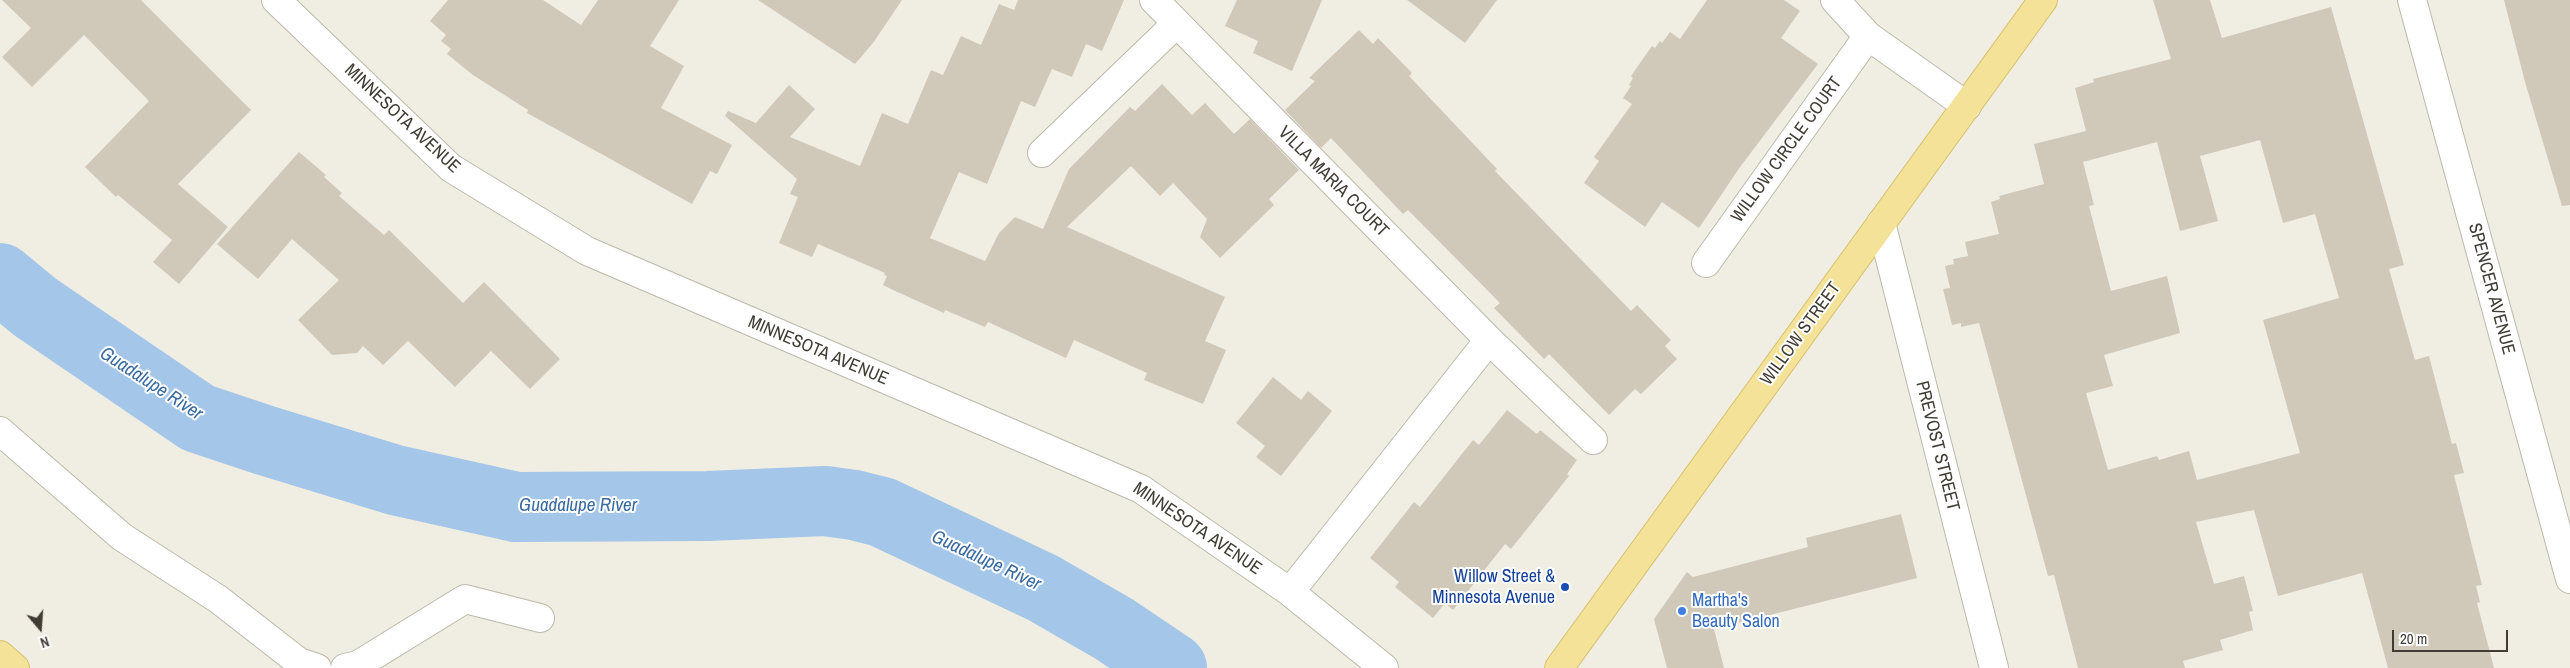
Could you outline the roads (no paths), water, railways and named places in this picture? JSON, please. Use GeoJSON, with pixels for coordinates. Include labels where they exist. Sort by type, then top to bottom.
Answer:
{"type":"FeatureCollection","features":[{"type":"Feature","properties":{"kind":"main road","name":"WILLOW STREET"},"geometry":{"type":"LineString","coordinates":[[1559,668],[2043,0]]}},
{"type":"Feature","properties":{"kind":"main road"},"geometry":{"type":"LineString","coordinates":[[0,655],[14,668]]}},
{"type":"Feature","properties":{"kind":"street","name":"MINNESOTA AVENUE"},"geometry":{"type":"LineString","coordinates":[[276,0],[452,168],[587,252],[1142,489],[1290,592],[1384,668]]}},
{"type":"Feature","properties":{"kind":"street","name":"VILLA MARIA COURT"},"geometry":{"type":"LineString","coordinates":[[1154,0],[1489,340],[1593,440]]}},
{"type":"Feature","properties":{"kind":"street"},"geometry":{"type":"LineString","coordinates":[[1835,0],[1868,36],[1967,106]]}},
{"type":"Feature","properties":{"kind":"street","name":"SPENCER AVENUE"},"geometry":{"type":"LineString","coordinates":[[2412,0],[2570,578]]}},
{"type":"Feature","properties":{"kind":"street"},"geometry":{"type":"LineString","coordinates":[[1042,153],[1176,24]]}},
{"type":"Feature","properties":{"kind":"street","name":"WILLOW CIRCLE COURT"},"geometry":{"type":"LineString","coordinates":[[1706,263],[1868,36]]}},
{"type":"Feature","properties":{"kind":"street","name":"PREVOST STREET"},"geometry":{"type":"LineString","coordinates":[[1881,223],[1994,668]]}},
{"type":"Feature","properties":{"kind":"street"},"geometry":{"type":"LineString","coordinates":[[1290,592],[1489,340]]}},
{"type":"Feature","properties":{"kind":"street"},"geometry":{"type":"LineString","coordinates":[[0,431],[122,537],[218,598],[299,662],[317,668]]}},
{"type":"Feature","properties":{"kind":"street"},"geometry":{"type":"LineString","coordinates":[[345,668],[358,665],[465,599],[540,618]]}},
{"type":"Feature","properties":{"kind":"waterway","name":"Guadalupe River"},"geometry":{"type":"LineString","coordinates":[[0,278],[35,307],[198,418],[264,440],[395,480],[516,507],[708,506],[825,501],[854,505],[882,512],[1043,588],[1114,629],[1172,668]]}},
{"type":"Feature","properties":{"kind":"place","name":"Willow Street & Minnesota Avenue"},"geometry":{"type":"Point","coordinates":[1565,587]}},
{"type":"Feature","properties":{"kind":"place","name":"Martha's Beauty Salon"},"geometry":{"type":"Point","coordinates":[1682,611]}}]}
